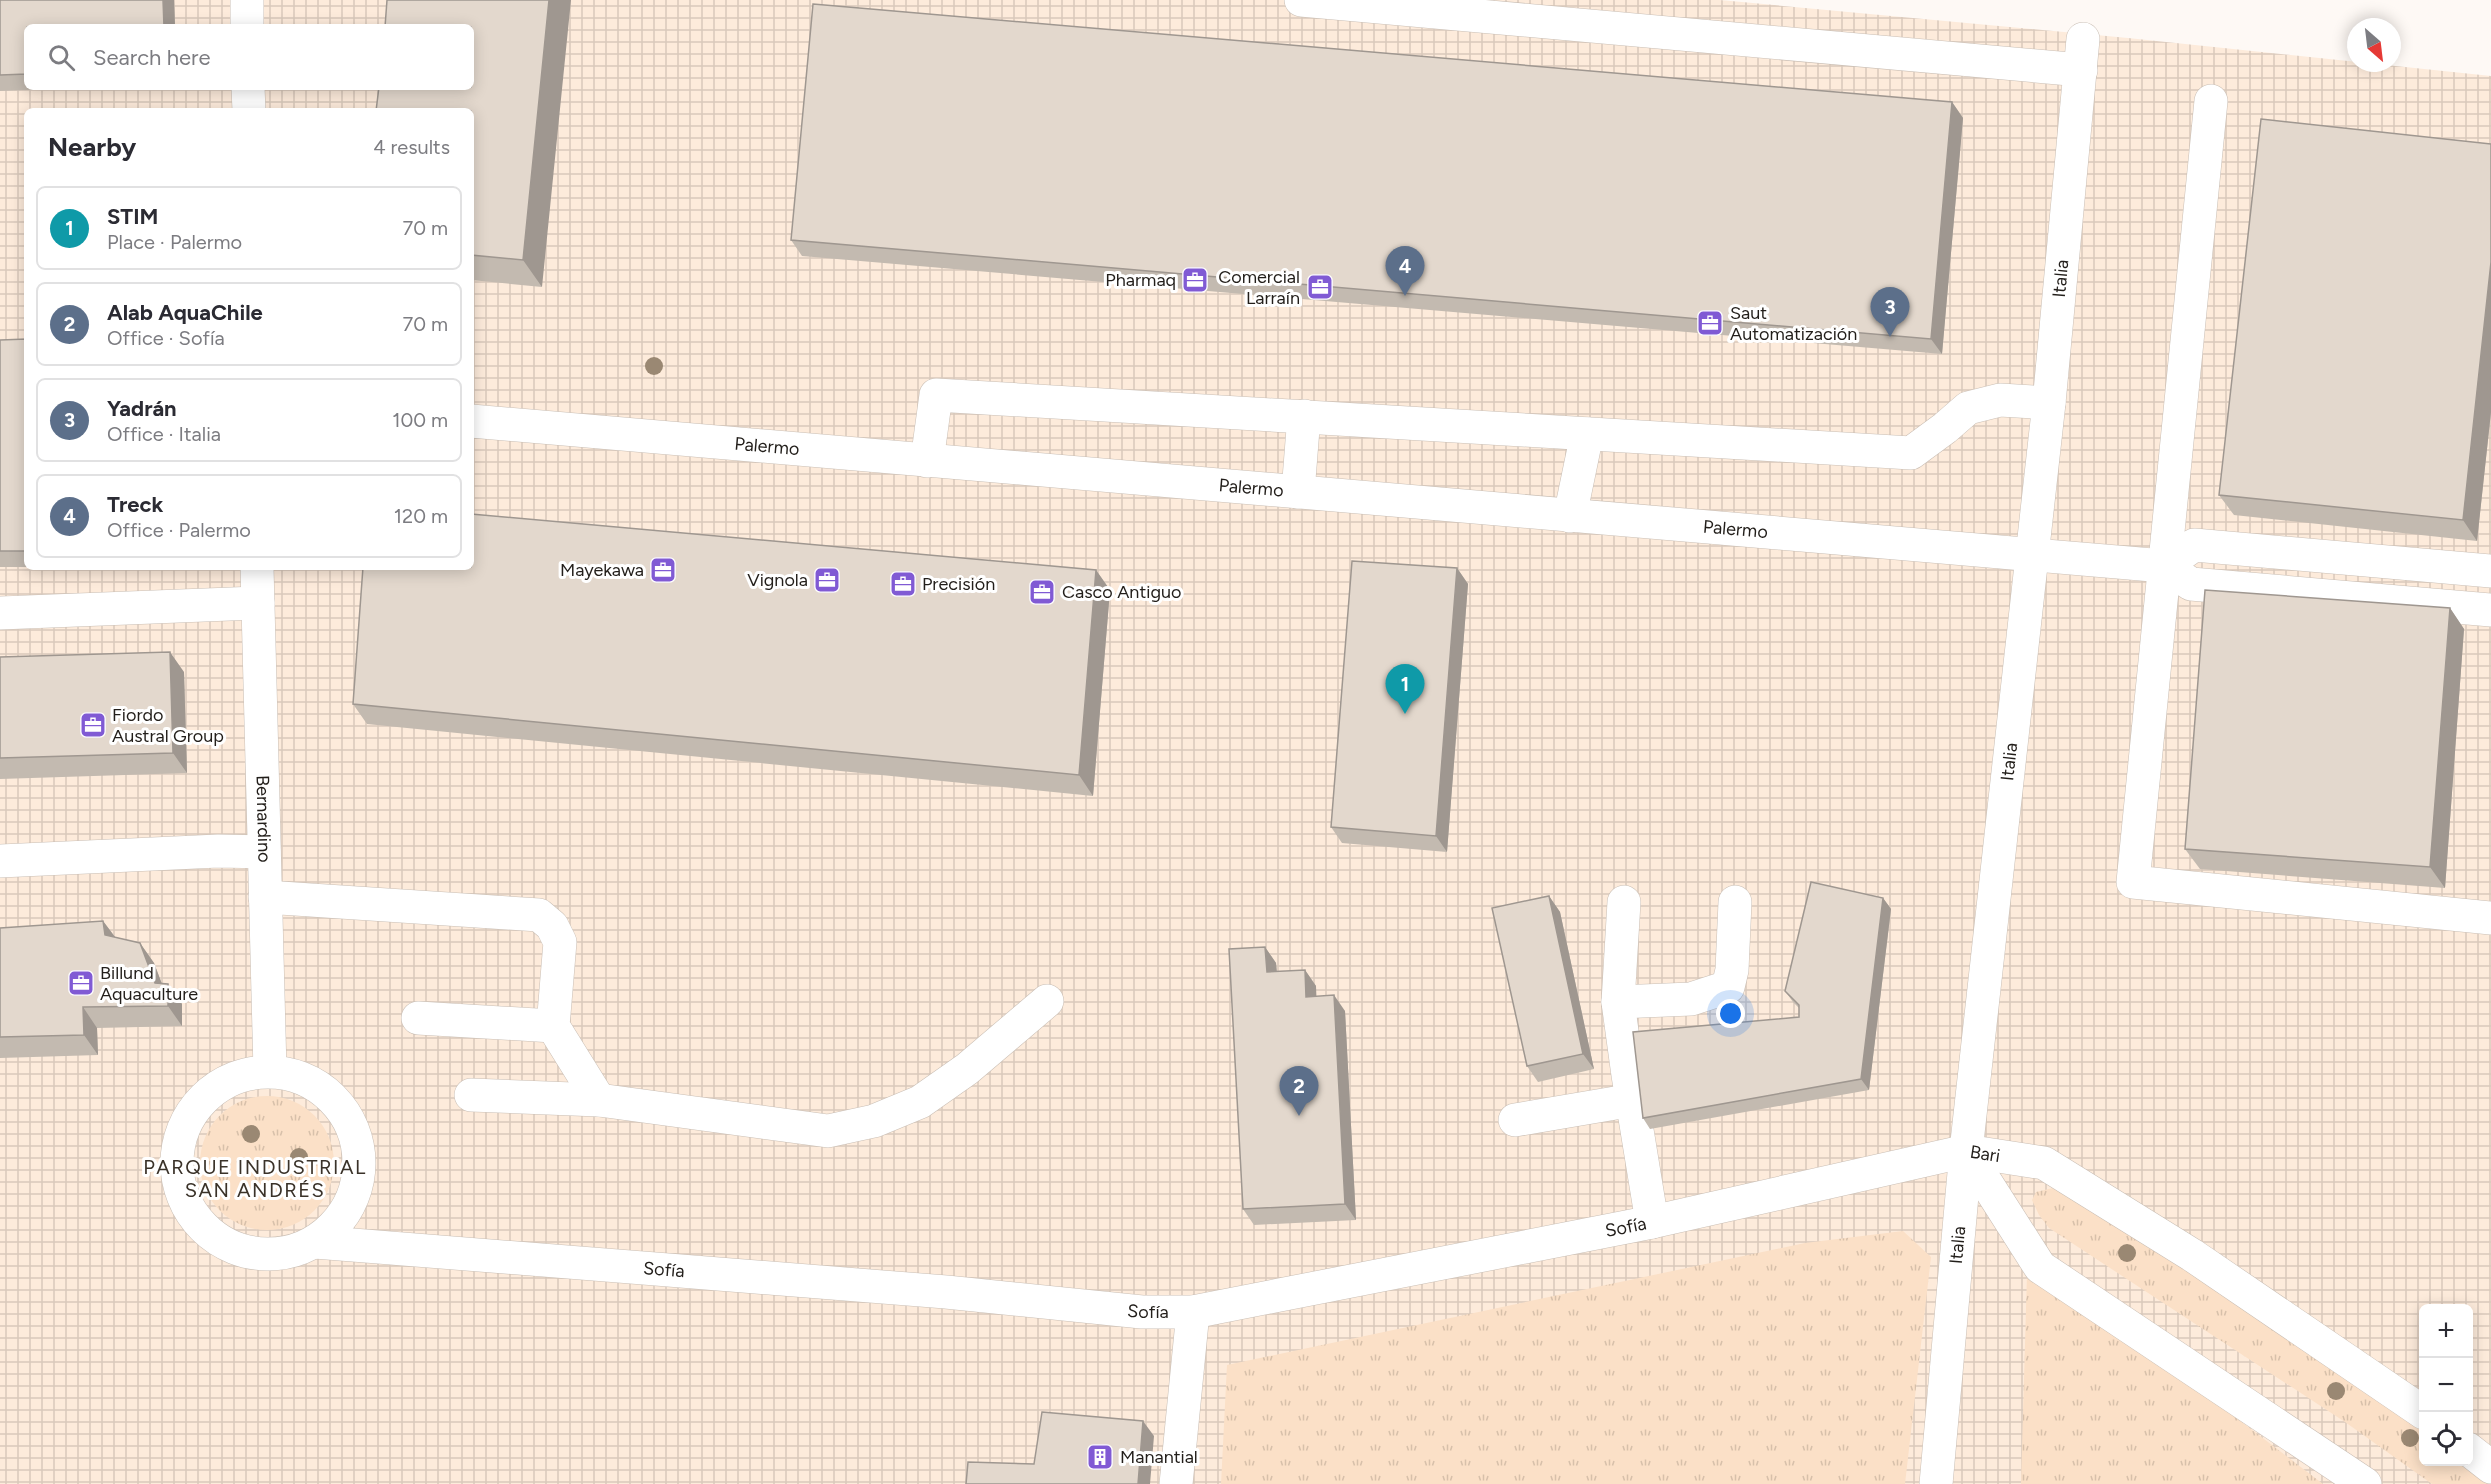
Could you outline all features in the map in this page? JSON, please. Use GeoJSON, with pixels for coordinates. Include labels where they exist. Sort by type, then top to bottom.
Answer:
{"type":"FeatureCollection","features":[{"type":"Feature","properties":{"kind":"street"},"geometry":{"type":"LineString","coordinates":[[247,0],[248,24]]}},
{"type":"Feature","properties":{"kind":"street","name":"Italia"},"geometry":{"type":"LineString","coordinates":[[1301,0],[2082,55],[2049,403],[1966,1151],[1936,1484]]}},
{"type":"Feature","properties":{"kind":"street"},"geometry":{"type":"LineString","coordinates":[[249,90],[249,108]]}},
{"type":"Feature","properties":{"kind":"street"},"geometry":{"type":"LineString","coordinates":[[2211,101],[2133,882],[2491,918]]}},
{"type":"Feature","properties":{"kind":"street"},"geometry":{"type":"LineString","coordinates":[[927,461],[936,395],[1911,453],[1968,408],[2000,400],[2049,403]]}},
{"type":"Feature","properties":{"kind":"street"},"geometry":{"type":"LineString","coordinates":[[1298,492],[1304,416]]}},
{"type":"Feature","properties":{"kind":"street","name":"Palermo"},"geometry":{"type":"LineString","coordinates":[[474,421],[2164,566]]}},
{"type":"Feature","properties":{"kind":"street"},"geometry":{"type":"LineString","coordinates":[[1570,516],[1587,434]]}},
{"type":"Feature","properties":{"kind":"street"},"geometry":{"type":"LineString","coordinates":[[2164,566],[2194,545],[2491,571]]}},
{"type":"Feature","properties":{"kind":"street"},"geometry":{"type":"LineString","coordinates":[[2164,566],[2191,584],[2491,610]]}},
{"type":"Feature","properties":{"kind":"street","name":"Bernardino"},"geometry":{"type":"LineString","coordinates":[[257,570],[270,1071]]}},
{"type":"Feature","properties":{"kind":"street"},"geometry":{"type":"LineString","coordinates":[[0,613],[258,603]]}},
{"type":"Feature","properties":{"kind":"street"},"geometry":{"type":"LineString","coordinates":[[0,861],[218,851],[264,852]]}},
{"type":"Feature","properties":{"kind":"street"},"geometry":{"type":"LineString","coordinates":[[265,897],[538,915],[552,926],[560,942],[554,1026],[599,1100]]}},
{"type":"Feature","properties":{"kind":"street"},"geometry":{"type":"LineString","coordinates":[[1624,902],[1618,1002],[1652,1222]]}},
{"type":"Feature","properties":{"kind":"street"},"geometry":{"type":"LineString","coordinates":[[1618,1002],[1691,999],[1728,987],[1732,970],[1735,902]]}},
{"type":"Feature","properties":{"kind":"street"},"geometry":{"type":"LineString","coordinates":[[471,1095],[599,1100],[828,1131],[874,1121],[920,1102],[967,1070],[1047,1001]]}},
{"type":"Feature","properties":{"kind":"street"},"geometry":{"type":"LineString","coordinates":[[418,1018],[554,1026]]}},
{"type":"Feature","properties":{"kind":"street"},"geometry":{"type":"LineString","coordinates":[[270,1071],[299,1076],[325,1091],[345,1113],[357,1139],[360,1169],[354,1198],[338,1223],[315,1242],[287,1253],[256,1254],[226,1245],[202,1227],[184,1202],[177,1172],[178,1152],[179,1142],[191,1113],[212,1091],[239,1077],[270,1071]]}},
{"type":"Feature","properties":{"kind":"street"},"geometry":{"type":"LineString","coordinates":[[1515,1120],[1633,1100]]}},
{"type":"Feature","properties":{"kind":"street","name":"Sofía"},"geometry":{"type":"LineString","coordinates":[[315,1242],[946,1292],[1142,1312],[1193,1312],[1652,1222],[1966,1151]]}},
{"type":"Feature","properties":{"kind":"street","name":"Bari"},"geometry":{"type":"LineString","coordinates":[[1966,1151],[2044,1163],[2192,1255],[2423,1412]]}},
{"type":"Feature","properties":{"kind":"street","name":"Bari"},"geometry":{"type":"LineString","coordinates":[[1966,1151],[2040,1267],[2366,1484]]}},
{"type":"Feature","properties":{"kind":"street"},"geometry":{"type":"LineString","coordinates":[[1176,1484],[1193,1312]]}},
{"type":"Feature","properties":{"kind":"street"},"geometry":{"type":"LineString","coordinates":[[2473,1452],[2491,1467]]}},
{"type":"Feature","properties":{"kind":"shaded area"},"geometry":{"type":"Polygon","coordinates":[[[0,0],[1720,0],[2347,61],[2347,72],[2401,72],[2401,67],[2491,76],[2491,1484],[0,1484],[0,0]]]}},
{"type":"Feature","properties":{"kind":"green space"},"geometry":{"type":"Polygon","coordinates":[[[267,1096],[293,1101],[315,1115],[329,1137],[334,1163],[329,1189],[315,1211],[293,1225],[267,1230],[241,1225],[219,1211],[205,1189],[200,1163],[205,1137],[219,1115],[241,1101],[267,1096]]]}},
{"type":"Feature","properties":{"kind":"green space"},"geometry":{"type":"Polygon","coordinates":[[[2053,1188],[2419,1416],[2419,1466],[2473,1466],[2473,1462],[2491,1464],[2491,1484],[2432,1484],[2345,1422],[2049,1228],[2039,1215],[2032,1200],[2036,1192],[2053,1188]]]}},
{"type":"Feature","properties":{"kind":"green space"},"geometry":{"type":"Polygon","coordinates":[[[1903,1231],[1931,1257],[1905,1484],[1221,1484],[1227,1365],[1805,1243],[1903,1231]]]}},
{"type":"Feature","properties":{"kind":"green space"},"geometry":{"type":"Polygon","coordinates":[[[2027,1274],[2147,1350],[2323,1484],[2021,1484],[2027,1274]]]}},
{"type":"Feature","properties":{"kind":"building"},"geometry":{"type":"Polygon","coordinates":[[[0,0],[163,0],[164,24],[24,24],[24,74],[0,75],[0,0]]]}},
{"type":"Feature","properties":{"kind":"building"},"geometry":{"type":"Polygon","coordinates":[[[387,0],[549,0],[523,260],[474,255],[474,108],[376,108],[379,90],[474,90],[474,24],[385,24],[387,0]]]}},
{"type":"Feature","properties":{"kind":"building"},"geometry":{"type":"Polygon","coordinates":[[[813,4],[1952,102],[1931,339],[791,240],[813,4]]]}},
{"type":"Feature","properties":{"kind":"building"},"geometry":{"type":"Polygon","coordinates":[[[2261,119],[2491,144],[2491,262],[2463,520],[2219,495],[2261,119]]]}},
{"type":"Feature","properties":{"kind":"building"},"geometry":{"type":"Polygon","coordinates":[[[24,339],[24,551],[0,551],[0,340],[24,339]]]}},
{"type":"Feature","properties":{"kind":"building"},"geometry":{"type":"Polygon","coordinates":[[[474,514],[1096,570],[1079,775],[353,704],[363,570],[474,570],[474,514]]]}},
{"type":"Feature","properties":{"kind":"building"},"geometry":{"type":"Polygon","coordinates":[[[1352,561],[1457,568],[1436,836],[1331,827],[1352,561]]]}},
{"type":"Feature","properties":{"kind":"building"},"geometry":{"type":"Polygon","coordinates":[[[2205,590],[2450,608],[2430,867],[2185,849],[2205,590]]]}},
{"type":"Feature","properties":{"kind":"building","name":"Fiordo Austral Group"},"geometry":{"type":"Polygon","coordinates":[[[170,652],[173,753],[0,758],[0,657],[170,652]]]}},
{"type":"Feature","properties":{"kind":"building"},"geometry":{"type":"Polygon","coordinates":[[[1811,882],[1883,898],[1861,1079],[1643,1118],[1633,1032],[1799,1017],[1799,1005],[1785,991],[1811,882]]]}},
{"type":"Feature","properties":{"kind":"building"},"geometry":{"type":"Polygon","coordinates":[[[1549,896],[1583,1054],[1527,1066],[1492,908],[1549,896]]]}},
{"type":"Feature","properties":{"kind":"building","name":"Billund Aquaculture"},"geometry":{"type":"Polygon","coordinates":[[[103,921],[105,935],[140,943],[155,983],[168,984],[168,1006],[83,1007],[84,1035],[0,1037],[0,928],[103,921]]]}},
{"type":"Feature","properties":{"kind":"building"},"geometry":{"type":"Polygon","coordinates":[[[1265,947],[1267,972],[1305,970],[1306,997],[1334,995],[1345,1204],[1243,1209],[1229,949],[1265,947]]]}},
{"type":"Feature","properties":{"kind":"building","name":"Manantial"},"geometry":{"type":"Polygon","coordinates":[[[1042,1412],[1143,1421],[1138,1484],[966,1484],[968,1462],[1034,1464],[1042,1412]]]}},
{"type":"Feature","properties":{"kind":"place","name":"Pharmaq"},"geometry":{"type":"Point","coordinates":[1195,280]}},
{"type":"Feature","properties":{"kind":"place","name":"Comercial Larraín"},"geometry":{"type":"Point","coordinates":[1320,287]}},
{"type":"Feature","properties":{"kind":"place","name":"Treck"},"geometry":{"type":"Point","coordinates":[1405,296]}},
{"type":"Feature","properties":{"kind":"place","name":"Saut Automatización"},"geometry":{"type":"Point","coordinates":[1710,323]}},
{"type":"Feature","properties":{"kind":"place","name":"Yadrán"},"geometry":{"type":"Point","coordinates":[1890,337]}},
{"type":"Feature","properties":{"kind":"place","name":"Mayekawa"},"geometry":{"type":"Point","coordinates":[663,570]}},
{"type":"Feature","properties":{"kind":"place","name":"Vignola"},"geometry":{"type":"Point","coordinates":[827,580]}},
{"type":"Feature","properties":{"kind":"place","name":"Precisión"},"geometry":{"type":"Point","coordinates":[903,584]}},
{"type":"Feature","properties":{"kind":"place","name":"Casco Antiguo"},"geometry":{"type":"Point","coordinates":[1042,592]}},
{"type":"Feature","properties":{"kind":"place","name":"STIM"},"geometry":{"type":"Point","coordinates":[1405,714]}},
{"type":"Feature","properties":{"kind":"place","name":"Fiordo Austral Group"},"geometry":{"type":"Point","coordinates":[93,725]}},
{"type":"Feature","properties":{"kind":"place","name":"Billund Aquaculture"},"geometry":{"type":"Point","coordinates":[81,983]}},
{"type":"Feature","properties":{"kind":"place","name":"Alab AquaChile"},"geometry":{"type":"Point","coordinates":[1299,1116]}},
{"type":"Feature","properties":{"kind":"place","name":"Manantial"},"geometry":{"type":"Point","coordinates":[1100,1457]}},
{"type":"Feature","properties":{"kind":"district","name":"PARQUE INDUSTRIAL SAN ANDRÉS"},"geometry":{"type":"Point","coordinates":[255,1178]}}]}
